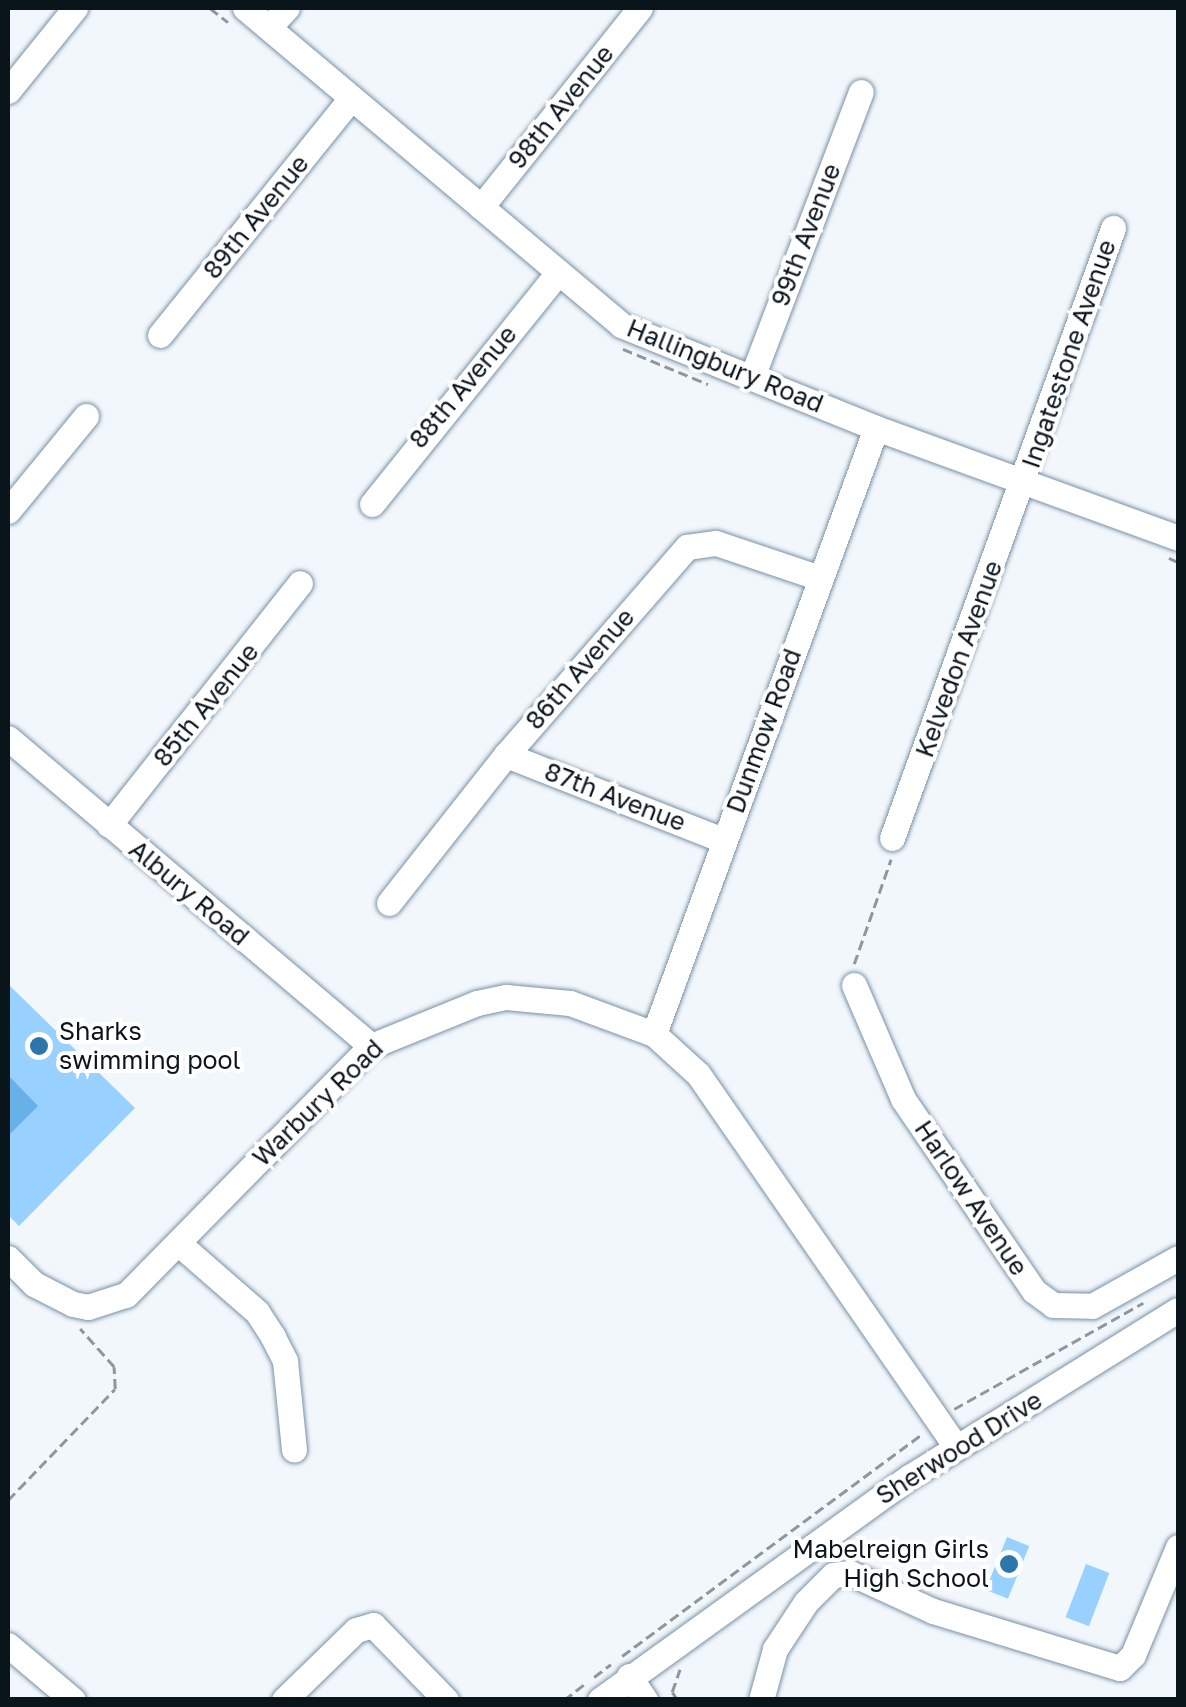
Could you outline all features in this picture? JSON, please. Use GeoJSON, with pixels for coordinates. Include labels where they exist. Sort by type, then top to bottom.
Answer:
{"type":"FeatureCollection","features":[{"type":"Feature","properties":{"kind":"street"},"geometry":{"type":"LineString","coordinates":[[8,90],[75,8]]}},
{"type":"Feature","properties":{"kind":"street","name":"Hallingbury Road"},"geometry":{"type":"LineString","coordinates":[[244,8],[621,325],[876,428],[1178,538]]}},
{"type":"Feature","properties":{"kind":"street"},"geometry":{"type":"LineString","coordinates":[[269,27],[286,8]]}},
{"type":"Feature","properties":{"kind":"street","name":"98th Avenue"},"geometry":{"type":"LineString","coordinates":[[481,207],[640,8]]}},
{"type":"Feature","properties":{"kind":"street","name":"99th Avenue"},"geometry":{"type":"LineString","coordinates":[[752,378],[861,92]]}},
{"type":"Feature","properties":{"kind":"street","name":"89th Avenue"},"geometry":{"type":"LineString","coordinates":[[160,335],[351,98]]}},
{"type":"Feature","properties":{"kind":"street","name":"Ingatestone Avenue"},"geometry":{"type":"LineString","coordinates":[[1025,481],[1112,228]]}},
{"type":"Feature","properties":{"kind":"street","name":"88th Avenue"},"geometry":{"type":"LineString","coordinates":[[372,504],[558,274]]}},
{"type":"Feature","properties":{"kind":"street"},"geometry":{"type":"LineString","coordinates":[[8,511],[86,416]]}},
{"type":"Feature","properties":{"kind":"street","name":"Dunmow Road"},"geometry":{"type":"LineString","coordinates":[[654,1034],[876,428]]}},
{"type":"Feature","properties":{"kind":"street","name":"Kelvedon Avenue"},"geometry":{"type":"LineString","coordinates":[[892,838],[1025,481]]}},
{"type":"Feature","properties":{"kind":"street","name":"86th Avenue"},"geometry":{"type":"LineString","coordinates":[[389,903],[506,755],[687,547],[716,543],[820,578]]}},
{"type":"Feature","properties":{"kind":"street","name":"85th Avenue"},"geometry":{"type":"LineString","coordinates":[[108,825],[300,582]]}},
{"type":"Feature","properties":{"kind":"street","name":"Albury Road"},"geometry":{"type":"LineString","coordinates":[[8,738],[370,1046]]}},
{"type":"Feature","properties":{"kind":"street","name":"87th Avenue"},"geometry":{"type":"LineString","coordinates":[[506,755],[723,840]]}},
{"type":"Feature","properties":{"kind":"street","name":"Harlow Avenue"},"geometry":{"type":"LineString","coordinates":[[854,986],[903,1099],[1034,1290],[1072,1310],[1165,1298]]}},
{"type":"Feature","properties":{"kind":"street","name":"Warbury Road"},"geometry":{"type":"LineString","coordinates":[[73,1304],[88,1307],[126,1295],[370,1046],[437,1014],[506,998],[570,1003],[654,1034],[715,1096],[956,1447]]}},
{"type":"Feature","properties":{"kind":"street"},"geometry":{"type":"LineString","coordinates":[[178,1242],[258,1312],[273,1337],[286,1361],[294,1450]]}},
{"type":"Feature","properties":{"kind":"street"},"geometry":{"type":"LineString","coordinates":[[8,1258],[34,1284],[73,1304]]}},
{"type":"Feature","properties":{"kind":"street"},"geometry":{"type":"LineString","coordinates":[[1165,1298],[1178,1258]]}},
{"type":"Feature","properties":{"kind":"street","name":"Sherwood Drive"},"geometry":{"type":"LineString","coordinates":[[600,1700],[1165,1298]]}},
{"type":"Feature","properties":{"kind":"street"},"geometry":{"type":"LineString","coordinates":[[761,1700],[775,1649],[806,1602],[833,1575],[850,1573],[934,1611],[1120,1668],[1133,1656],[1178,1547]]}},
{"type":"Feature","properties":{"kind":"street"},"geometry":{"type":"LineString","coordinates":[[284,1700],[356,1630],[373,1625],[446,1700]]}},
{"type":"Feature","properties":{"kind":"street"},"geometry":{"type":"LineString","coordinates":[[8,1646],[72,1700]]}},
{"type":"Feature","properties":{"kind":"street"},"geometry":{"type":"LineString","coordinates":[[630,1676],[646,1700]]}},
{"type":"Feature","properties":{"kind":"path"},"geometry":{"type":"LineString","coordinates":[[854,986],[854,964],[886,882],[892,838]]}},
{"type":"Feature","properties":{"kind":"path"},"geometry":{"type":"LineString","coordinates":[[564,1700],[898,1458],[938,1418],[1165,1298]]}},
{"type":"Feature","properties":{"kind":"path"},"geometry":{"type":"LineString","coordinates":[[8,1500],[115,1390],[114,1367],[91,1345],[73,1304]]}},
{"type":"Feature","properties":{"kind":"shaded area","name":"Sharks swimming pool"},"geometry":{"type":"Polygon","coordinates":[[[8,984],[135,1108],[19,1226],[8,1215],[8,984]]]}},
{"type":"Feature","properties":{"kind":"shaded area"},"geometry":{"type":"Polygon","coordinates":[[[8,1075],[38,1106],[8,1136],[8,1075]]]}},
{"type":"Feature","properties":{"kind":"shaded area"},"geometry":{"type":"Polygon","coordinates":[[[1007,1537],[1029,1546],[1008,1599],[986,1590],[1007,1537]]]}},
{"type":"Feature","properties":{"kind":"shaded area"},"geometry":{"type":"Polygon","coordinates":[[[1086,1564],[1109,1573],[1089,1626],[1066,1617],[1086,1564]]]}},
{"type":"Feature","properties":{"kind":"place","name":"Sharks swimming pool"},"geometry":{"type":"Point","coordinates":[39,1046]}},
{"type":"Feature","properties":{"kind":"place","name":"Mabelreign Girls High School"},"geometry":{"type":"Point","coordinates":[1009,1564]}}]}
